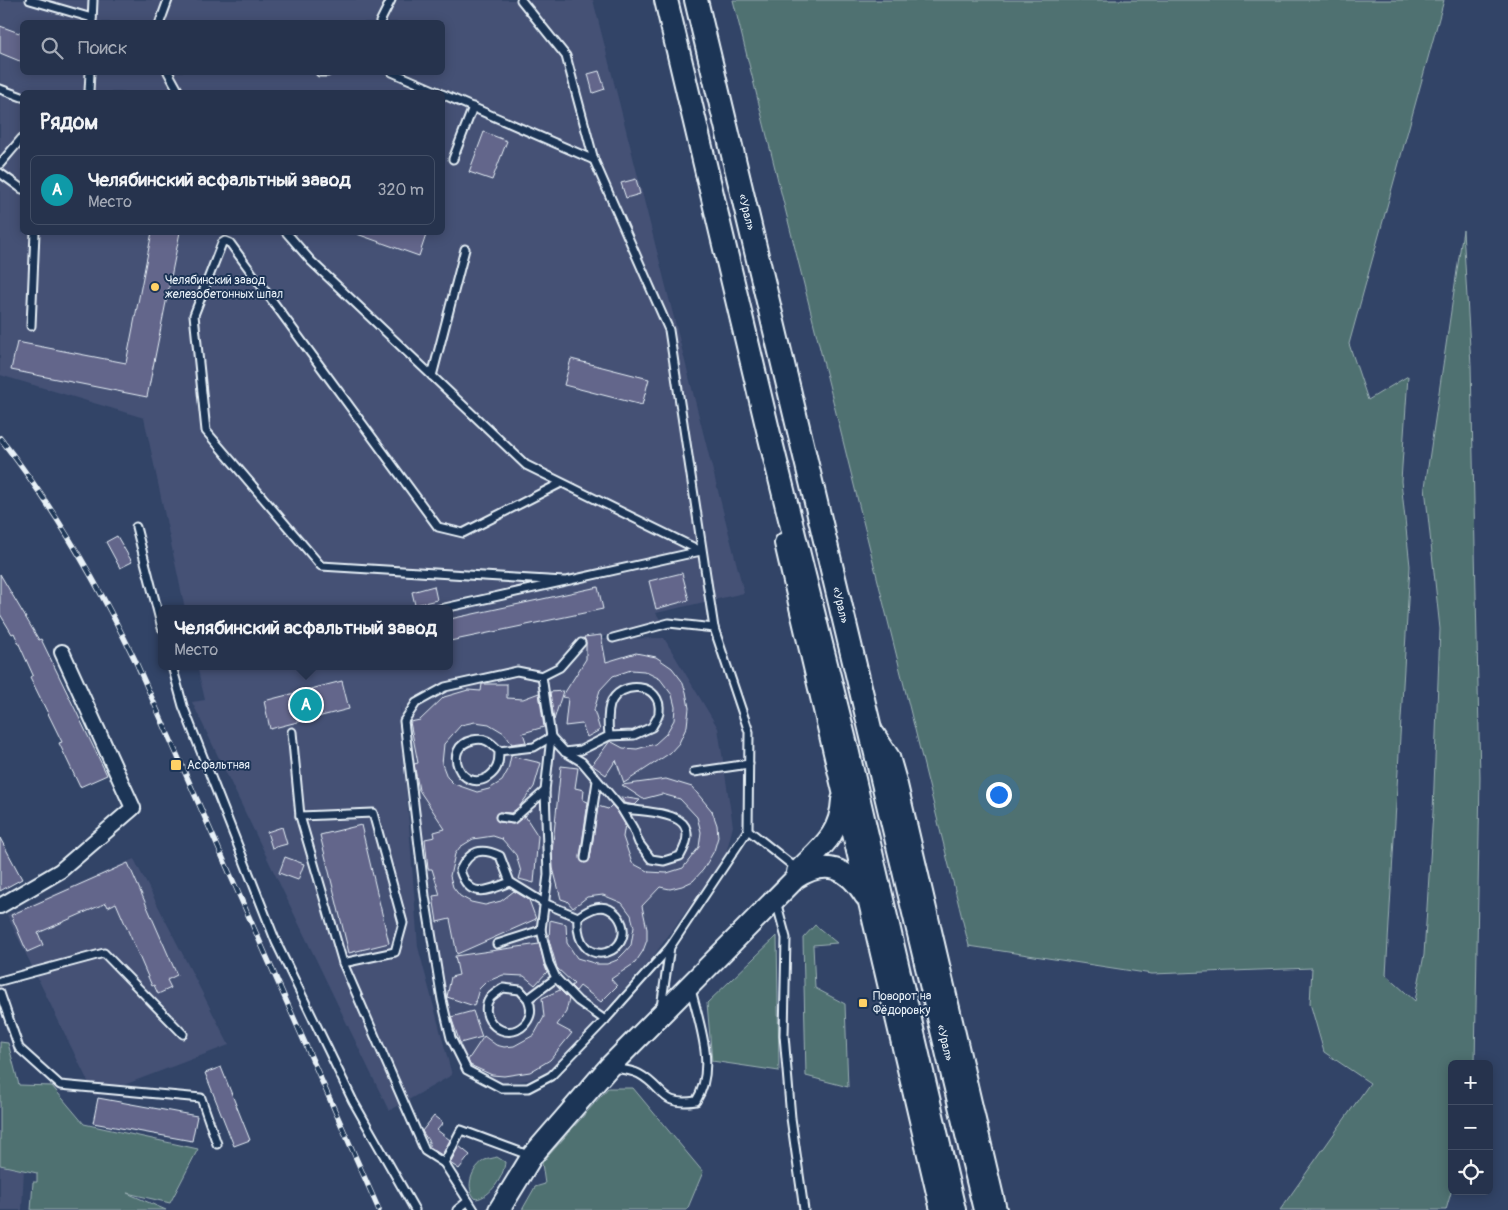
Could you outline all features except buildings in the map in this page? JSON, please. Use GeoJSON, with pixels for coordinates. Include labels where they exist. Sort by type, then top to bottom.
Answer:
{"type":"FeatureCollection","features":[{"type":"Feature","properties":{"kind":"main road"},"geometry":{"type":"LineString","coordinates":[[666,0],[768,430],[847,749],[954,1210]]}},
{"type":"Feature","properties":{"kind":"main road","name":"«Урал»"},"geometry":{"type":"LineString","coordinates":[[696,0],[985,1210]]}},
{"type":"Feature","properties":{"kind":"street"},"geometry":{"type":"LineString","coordinates":[[768,430],[775,502],[941,1210]]}},
{"type":"Feature","properties":{"kind":"street"},"geometry":{"type":"LineString","coordinates":[[0,906],[60,871],[133,808],[62,652]]}},
{"type":"Feature","properties":{"kind":"street"},"geometry":{"type":"LineString","coordinates":[[870,726],[888,758],[897,785],[996,1210]]}},
{"type":"Feature","properties":{"kind":"street"},"geometry":{"type":"LineString","coordinates":[[775,898],[799,870],[824,847],[836,830],[841,816],[842,800],[838,769]]}},
{"type":"Feature","properties":{"kind":"street"},"geometry":{"type":"LineString","coordinates":[[499,1210],[532,1156],[610,1067],[690,983],[796,878],[816,868],[840,870],[851,877],[868,901]]}},
{"type":"Feature","properties":{"kind":"lane"},"geometry":{"type":"LineString","coordinates":[[30,0],[92,20],[93,0]]}},
{"type":"Feature","properties":{"kind":"lane"},"geometry":{"type":"LineString","coordinates":[[161,20],[168,0]]}},
{"type":"Feature","properties":{"kind":"lane"},"geometry":{"type":"LineString","coordinates":[[381,20],[391,0]]}},
{"type":"Feature","properties":{"kind":"lane"},"geometry":{"type":"LineString","coordinates":[[521,0],[566,56],[594,160],[669,330],[714,628],[749,732],[748,830],[670,947],[605,1020],[551,1076],[528,1088],[501,1088],[467,1070],[451,1038],[442,1000],[425,896],[404,721],[416,703],[445,687],[517,672],[542,676],[560,667],[580,643]]}},
{"type":"Feature","properties":{"kind":"lane"},"geometry":{"type":"LineString","coordinates":[[89,90],[90,75]]}},
{"type":"Feature","properties":{"kind":"lane"},"geometry":{"type":"LineString","coordinates":[[170,75],[178,90]]}},
{"type":"Feature","properties":{"kind":"lane"},"geometry":{"type":"LineString","coordinates":[[399,75],[433,90]]}},
{"type":"Feature","properties":{"kind":"lane"},"geometry":{"type":"LineString","coordinates":[[0,89],[20,96]]}},
{"type":"Feature","properties":{"kind":"lane"},"geometry":{"type":"LineString","coordinates":[[445,95],[594,160]]}},
{"type":"Feature","properties":{"kind":"lane"},"geometry":{"type":"LineString","coordinates":[[453,159],[473,107]]}},
{"type":"Feature","properties":{"kind":"lane"},"geometry":{"type":"LineString","coordinates":[[0,164],[20,140]]}},
{"type":"Feature","properties":{"kind":"lane"},"geometry":{"type":"LineString","coordinates":[[0,173],[20,188]]}},
{"type":"Feature","properties":{"kind":"lane"},"geometry":{"type":"LineString","coordinates":[[31,326],[35,235]]}},
{"type":"Feature","properties":{"kind":"lane"},"geometry":{"type":"LineString","coordinates":[[289,235],[311,261],[526,465],[701,551]]}},
{"type":"Feature","properties":{"kind":"lane"},"geometry":{"type":"LineString","coordinates":[[561,483],[463,533],[438,527],[230,242],[222,243],[194,315],[206,431],[321,566],[564,581]]}},
{"type":"Feature","properties":{"kind":"lane"},"geometry":{"type":"LineString","coordinates":[[432,376],[465,249]]}},
{"type":"Feature","properties":{"kind":"lane"},"geometry":{"type":"LineString","coordinates":[[136,527],[158,612]]}},
{"type":"Feature","properties":{"kind":"lane"},"geometry":{"type":"LineString","coordinates":[[453,606],[701,551]]}},
{"type":"Feature","properties":{"kind":"lane"},"geometry":{"type":"LineString","coordinates":[[613,638],[669,623],[714,628]]}},
{"type":"Feature","properties":{"kind":"lane"},"geometry":{"type":"LineString","coordinates":[[173,670],[183,706],[276,942],[353,1100],[415,1210]]}},
{"type":"Feature","properties":{"kind":"lane"},"geometry":{"type":"LineString","coordinates":[[542,676],[551,737],[546,791],[548,875],[541,930],[549,963],[556,978],[578,1001],[605,1020]]}},
{"type":"Feature","properties":{"kind":"lane"},"geometry":{"type":"LineString","coordinates":[[565,752],[581,750],[609,736],[634,734],[652,727],[659,713],[656,697],[647,688],[635,687],[621,691],[610,704],[609,736]]}},
{"type":"Feature","properties":{"kind":"lane"},"geometry":{"type":"LineString","coordinates":[[292,732],[300,816],[343,963],[426,1151],[444,1163],[474,1210]]}},
{"type":"Feature","properties":{"kind":"lane"},"geometry":{"type":"LineString","coordinates":[[499,751],[534,747],[551,737]]}},
{"type":"Feature","properties":{"kind":"lane"},"geometry":{"type":"LineString","coordinates":[[551,737],[565,752],[582,762],[621,808],[633,828],[639,843],[652,859],[664,861],[680,856],[688,843],[686,828],[677,818],[663,813],[648,813],[621,808]]}},
{"type":"Feature","properties":{"kind":"lane"},"geometry":{"type":"LineString","coordinates":[[479,738],[488,740],[499,751],[499,764],[494,773],[484,779],[475,781],[464,777],[459,769],[456,756],[459,747],[466,741],[479,738]]}},
{"type":"Feature","properties":{"kind":"lane"},"geometry":{"type":"LineString","coordinates":[[694,772],[749,764]]}},
{"type":"Feature","properties":{"kind":"lane"},"geometry":{"type":"LineString","coordinates":[[585,858],[597,781]]}},
{"type":"Feature","properties":{"kind":"lane"},"geometry":{"type":"LineString","coordinates":[[500,817],[513,819],[546,791]]}},
{"type":"Feature","properties":{"kind":"lane"},"geometry":{"type":"LineString","coordinates":[[300,816],[372,813],[403,923],[395,952],[343,963]]}},
{"type":"Feature","properties":{"kind":"lane"},"geometry":{"type":"LineString","coordinates":[[748,830],[799,870]]}},
{"type":"Feature","properties":{"kind":"lane"},"geometry":{"type":"LineString","coordinates":[[510,882],[489,890],[475,891],[464,883],[460,870],[465,859],[476,852],[489,851],[500,856],[510,882],[544,903],[578,918]]}},
{"type":"Feature","properties":{"kind":"lane"},"geometry":{"type":"LineString","coordinates":[[775,898],[786,938],[784,1035],[790,1118],[804,1210]]}},
{"type":"Feature","properties":{"kind":"lane"},"geometry":{"type":"LineString","coordinates":[[600,906],[610,910],[620,918],[624,930],[620,943],[610,952],[600,954],[588,951],[580,942],[577,931],[578,918],[586,911],[600,906]]}},
{"type":"Feature","properties":{"kind":"lane"},"geometry":{"type":"LineString","coordinates":[[497,944],[541,930]]}},
{"type":"Feature","properties":{"kind":"lane"},"geometry":{"type":"LineString","coordinates":[[660,1015],[670,947]]}},
{"type":"Feature","properties":{"kind":"lane"},"geometry":{"type":"LineString","coordinates":[[0,981],[104,953],[183,1034]]}},
{"type":"Feature","properties":{"kind":"lane"},"geometry":{"type":"LineString","coordinates":[[528,999],[556,978]]}},
{"type":"Feature","properties":{"kind":"lane"},"geometry":{"type":"LineString","coordinates":[[610,1067],[638,1073],[660,1093],[679,1104],[696,1101],[703,1090],[706,1062],[690,983]]}},
{"type":"Feature","properties":{"kind":"lane"},"geometry":{"type":"LineString","coordinates":[[503,988],[520,990],[528,999],[531,1007],[530,1019],[519,1030],[508,1033],[498,1030],[487,1016],[487,1004],[491,997],[503,988]]}},
{"type":"Feature","properties":{"kind":"lane"},"geometry":{"type":"LineString","coordinates":[[0,993],[19,1048],[60,1085],[201,1098],[217,1144]]}},
{"type":"Feature","properties":{"kind":"lane"},"geometry":{"type":"LineString","coordinates":[[444,1163],[461,1130],[532,1156]]}},
{"type":"Feature","properties":{"kind":"lane"},"geometry":{"type":"LineString","coordinates":[[457,1210],[468,1201]]}},
{"type":"Feature","properties":{"kind":"shaded area"},"geometry":{"type":"Polygon","coordinates":[[[0,0],[593,0],[744,593],[656,613],[661,621],[595,639],[664,638],[718,728],[733,826],[725,858],[652,958],[553,1069],[528,1080],[500,1084],[463,1066],[446,1017],[400,703],[418,947],[452,1075],[389,1111],[192,702],[205,700],[198,670],[453,670],[453,605],[184,605],[144,418],[0,375],[0,0]]]}},
{"type":"Feature","properties":{"kind":"shaded area"},"geometry":{"type":"Polygon","coordinates":[[[134,859],[229,1045],[95,1096],[7,915],[134,859]]]}},
{"type":"Feature","properties":{"kind":"shaded area"},"geometry":{"type":"Polygon","coordinates":[[[0,1166],[24,1168],[22,1210],[0,1210],[0,1166]]]}},
{"type":"Feature","properties":{"kind":"green space"},"geometry":{"type":"Polygon","coordinates":[[[733,0],[1444,0],[1349,344],[1368,400],[1408,376],[1401,481],[1410,566],[1386,975],[1415,1001],[1424,955],[1433,812],[1440,629],[1425,487],[1463,230],[1471,365],[1480,777],[1475,1060],[1448,1060],[1448,1195],[1450,1195],[1446,1210],[1280,1210],[1370,1083],[1324,1052],[1310,1003],[1312,968],[1152,974],[969,946],[733,0]]]}},
{"type":"Feature","properties":{"kind":"green space"},"geometry":{"type":"Polygon","coordinates":[[[815,925],[837,943],[813,945],[815,988],[845,1004],[848,1087],[806,1076],[803,938],[815,925]]]}},
{"type":"Feature","properties":{"kind":"green space"},"geometry":{"type":"Polygon","coordinates":[[[777,936],[779,1071],[712,1061],[707,1003],[777,936]]]}},
{"type":"Feature","properties":{"kind":"green space"},"geometry":{"type":"Polygon","coordinates":[[[0,1042],[8,1043],[19,1085],[52,1086],[84,1124],[198,1149],[170,1203],[127,1193],[166,1210],[31,1210],[33,1182],[37,1182],[37,1173],[0,1165],[0,1042]]]}},
{"type":"Feature","properties":{"kind":"green space"},"geometry":{"type":"Polygon","coordinates":[[[608,1088],[633,1088],[703,1172],[687,1210],[522,1210],[535,1187],[545,1184],[542,1163],[608,1088]]]}},
{"type":"Feature","properties":{"kind":"green space"},"geometry":{"type":"Polygon","coordinates":[[[497,1157],[505,1162],[496,1185],[487,1194],[476,1199],[472,1194],[470,1184],[473,1173],[480,1163],[497,1157]]]}},
{"type":"Feature","properties":{"kind":"railway"},"geometry":{"type":"LineString","coordinates":[[0,438],[39,491],[74,546],[135,660],[379,1210]]}},
{"type":"Feature","properties":{"kind":"place","name":"Челябинский завод железобетонных шпал"},"geometry":{"type":"Point","coordinates":[155,287]}},
{"type":"Feature","properties":{"kind":"place","name":"Челябинский асфальтный завод"},"geometry":{"type":"Point","coordinates":[306,705]}},
{"type":"Feature","properties":{"kind":"place","name":"Асфальтная"},"geometry":{"type":"Point","coordinates":[176,765]}},
{"type":"Feature","properties":{"kind":"place","name":"Поворот на Фёдоровку"},"geometry":{"type":"Point","coordinates":[863,1003]}}]}
